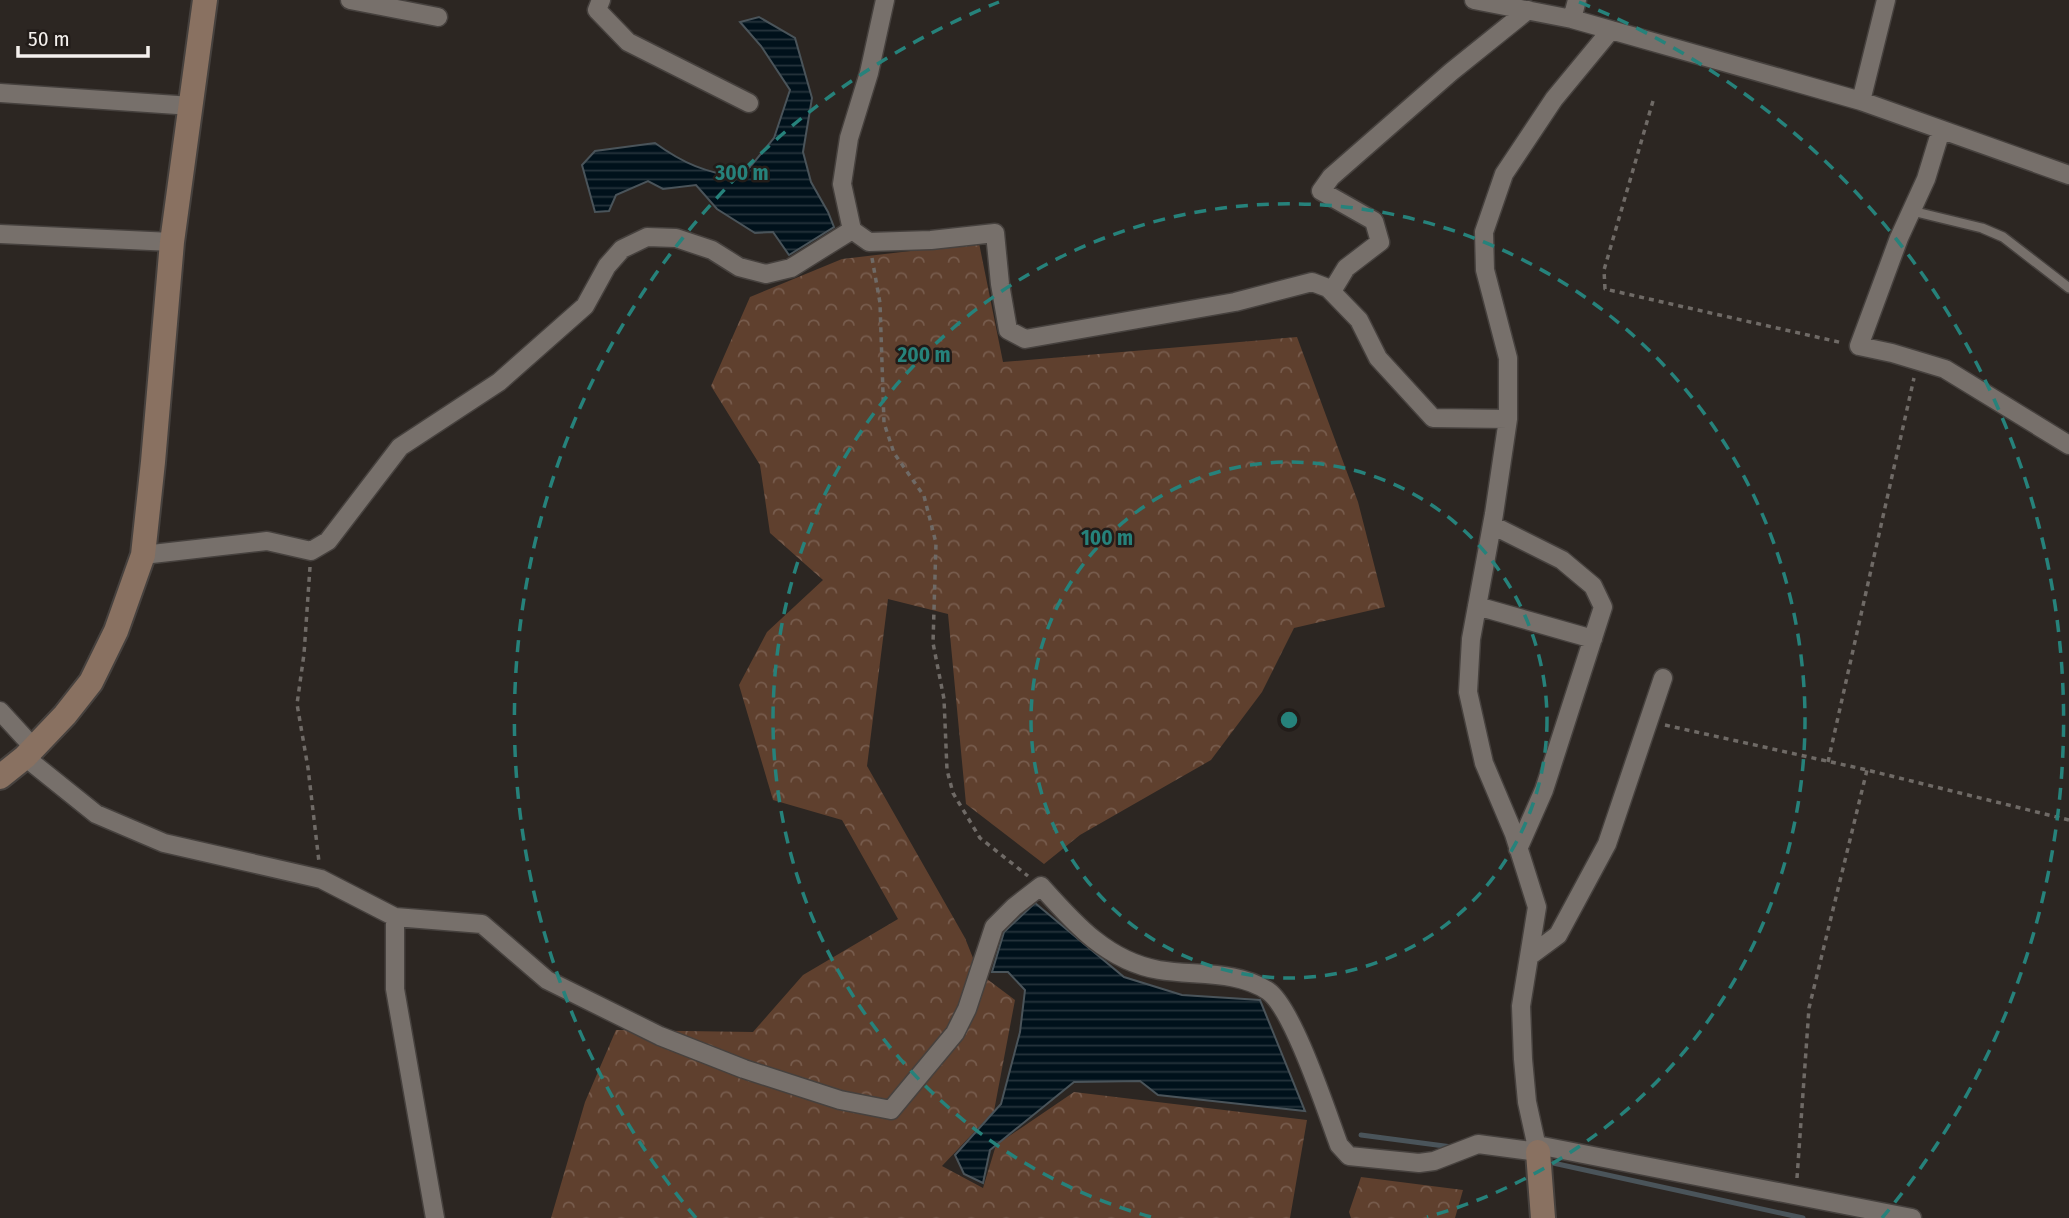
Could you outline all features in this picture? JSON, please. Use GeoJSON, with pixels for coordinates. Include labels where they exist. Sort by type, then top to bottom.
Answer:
{"type":"FeatureCollection","features":[{"type":"Feature","properties":{"kind":"street"},"geometry":{"type":"LineString","coordinates":[[0,777],[65,715],[91,682],[116,631],[143,555],[172,242],[205,0]]}},
{"type":"Feature","properties":{"kind":"street"},"geometry":{"type":"LineString","coordinates":[[350,0],[438,17]]}},
{"type":"Feature","properties":{"kind":"street"},"geometry":{"type":"LineString","coordinates":[[601,0],[597,10],[628,42],[749,103]]}},
{"type":"Feature","properties":{"kind":"street"},"geometry":{"type":"LineString","coordinates":[[885,0],[869,73],[849,138],[842,184],[852,230],[869,242],[931,240],[995,233],[1007,330],[1025,339],[1235,302],[1312,282],[1332,291],[1359,320],[1378,358],[1433,418],[1508,419]]}},
{"type":"Feature","properties":{"kind":"street"},"geometry":{"type":"LineString","coordinates":[[1474,0],[1572,19],[1861,101],[2069,175]]}},
{"type":"Feature","properties":{"kind":"street"},"geometry":{"type":"LineString","coordinates":[[1572,19],[1577,0]]}},
{"type":"Feature","properties":{"kind":"street"},"geometry":{"type":"LineString","coordinates":[[1861,101],[1886,0]]}},
{"type":"Feature","properties":{"kind":"street"},"geometry":{"type":"LineString","coordinates":[[1332,291],[1346,268],[1380,242],[1374,221],[1321,191],[1331,177],[1451,72],[1528,10]]}},
{"type":"Feature","properties":{"kind":"street"},"geometry":{"type":"LineString","coordinates":[[1543,1218],[1538,1148],[1527,1102],[1521,1006],[1537,907],[1518,849],[1484,763],[1468,692],[1471,639],[1508,419],[1508,358],[1485,270],[1484,232],[1504,174],[1554,99],[1611,30]]}},
{"type":"Feature","properties":{"kind":"street"},"geometry":{"type":"LineString","coordinates":[[0,93],[192,106]]}},
{"type":"Feature","properties":{"kind":"street"},"geometry":{"type":"LineString","coordinates":[[1941,130],[1926,179],[1859,346],[1945,369],[2069,444]]}},
{"type":"Feature","properties":{"kind":"street"},"geometry":{"type":"LineString","coordinates":[[143,555],[267,541],[311,551],[328,541],[400,447],[499,382],[585,306],[607,265],[622,249],[647,237],[676,238],[712,250],[739,267],[766,274],[790,268],[852,230]]}},
{"type":"Feature","properties":{"kind":"street"},"geometry":{"type":"LineString","coordinates":[[0,234],[172,242]]}},
{"type":"Feature","properties":{"kind":"street"},"geometry":{"type":"LineString","coordinates":[[1492,525],[1563,560],[1593,586],[1603,607],[1548,779],[1518,849]]}},
{"type":"Feature","properties":{"kind":"street"},"geometry":{"type":"LineString","coordinates":[[1477,606],[1593,639]]}},
{"type":"Feature","properties":{"kind":"street"},"geometry":{"type":"LineString","coordinates":[[1531,955],[1558,935],[1607,844],[1663,678]]}},
{"type":"Feature","properties":{"kind":"street"},"geometry":{"type":"LineString","coordinates":[[0,711],[29,752],[96,814],[164,843],[321,879],[395,916],[482,924],[547,980],[660,1037],[744,1069],[840,1100],[891,1110],[956,1033],[967,1009],[994,927],[1041,886],[1081,931],[1121,959],[1158,970],[1234,977],[1269,992],[1296,1032],[1339,1145],[1349,1156],[1419,1163],[1434,1161],[1478,1144],[1538,1148],[1796,1194],[1848,1211],[1912,1218]]}},
{"type":"Feature","properties":{"kind":"street"},"geometry":{"type":"LineString","coordinates":[[395,916],[395,989],[435,1218]]}},
{"type":"Feature","properties":{"kind":"lane"},"geometry":{"type":"LineString","coordinates":[[1912,211],[1982,228],[2004,237],[2069,288]]}},
{"type":"Feature","properties":{"kind":"path"},"geometry":{"type":"LineString","coordinates":[[1653,101],[1604,270],[1605,289],[1859,346]]}},
{"type":"Feature","properties":{"kind":"path"},"geometry":{"type":"LineString","coordinates":[[869,242],[880,303],[884,423],[894,453],[924,496],[936,543],[933,643],[944,699],[947,770],[953,793],[980,838],[1041,886]]}},
{"type":"Feature","properties":{"kind":"path"},"geometry":{"type":"LineString","coordinates":[[1828,762],[1918,360]]}},
{"type":"Feature","properties":{"kind":"path"},"geometry":{"type":"LineString","coordinates":[[311,551],[304,654],[297,704],[308,768],[321,879]]}},
{"type":"Feature","properties":{"kind":"path"},"geometry":{"type":"LineString","coordinates":[[1650,721],[1867,770],[2069,820]]}},
{"type":"Feature","properties":{"kind":"path"},"geometry":{"type":"LineString","coordinates":[[1796,1194],[1809,1008],[1867,770]]}},
{"type":"Feature","properties":{"kind":"green space"},"geometry":{"type":"Polygon","coordinates":[[[979,243],[1003,362],[1297,337],[1358,502],[1385,607],[1294,628],[1262,692],[1211,760],[1080,835],[1044,864],[966,804],[948,614],[888,599],[867,766],[965,938],[979,973],[1015,1000],[994,1111],[942,1166],[983,1188],[996,1145],[1074,1092],[1307,1120],[1290,1218],[551,1218],[585,1102],[616,1030],[753,1032],[803,975],[898,919],[842,820],[773,800],[739,685],[767,632],[823,580],[770,533],[760,465],[711,386],[750,297],[842,259],[979,243]]]}},
{"type":"Feature","properties":{"kind":"green space"},"geometry":{"type":"Polygon","coordinates":[[[1361,1177],[1463,1190],[1455,1218],[1351,1218],[1349,1212],[1361,1177]]]}},
{"type":"Feature","properties":{"kind":"water"},"geometry":{"type":"Polygon","coordinates":[[[759,17],[795,38],[812,98],[803,152],[811,182],[834,227],[789,255],[773,232],[755,233],[717,209],[696,185],[663,189],[648,181],[616,195],[609,211],[595,212],[582,165],[595,151],[655,143],[695,166],[741,178],[774,138],[790,90],[761,46],[740,22],[759,17]]]}},
{"type":"Feature","properties":{"kind":"water"},"geometry":{"type":"Polygon","coordinates":[[[1035,903],[1124,977],[1182,995],[1260,1000],[1305,1111],[1158,1095],[1140,1081],[1074,1082],[990,1150],[983,1183],[964,1174],[955,1155],[1001,1104],[1020,1032],[1025,990],[1008,972],[992,972],[1004,932],[1035,903]]]}},
{"type":"Feature","properties":{"kind":"waterway"},"geometry":{"type":"LineString","coordinates":[[1361,1135],[1452,1147]]}},
{"type":"Feature","properties":{"kind":"waterway"},"geometry":{"type":"LineString","coordinates":[[1544,1161],[1803,1218]]}}]}
